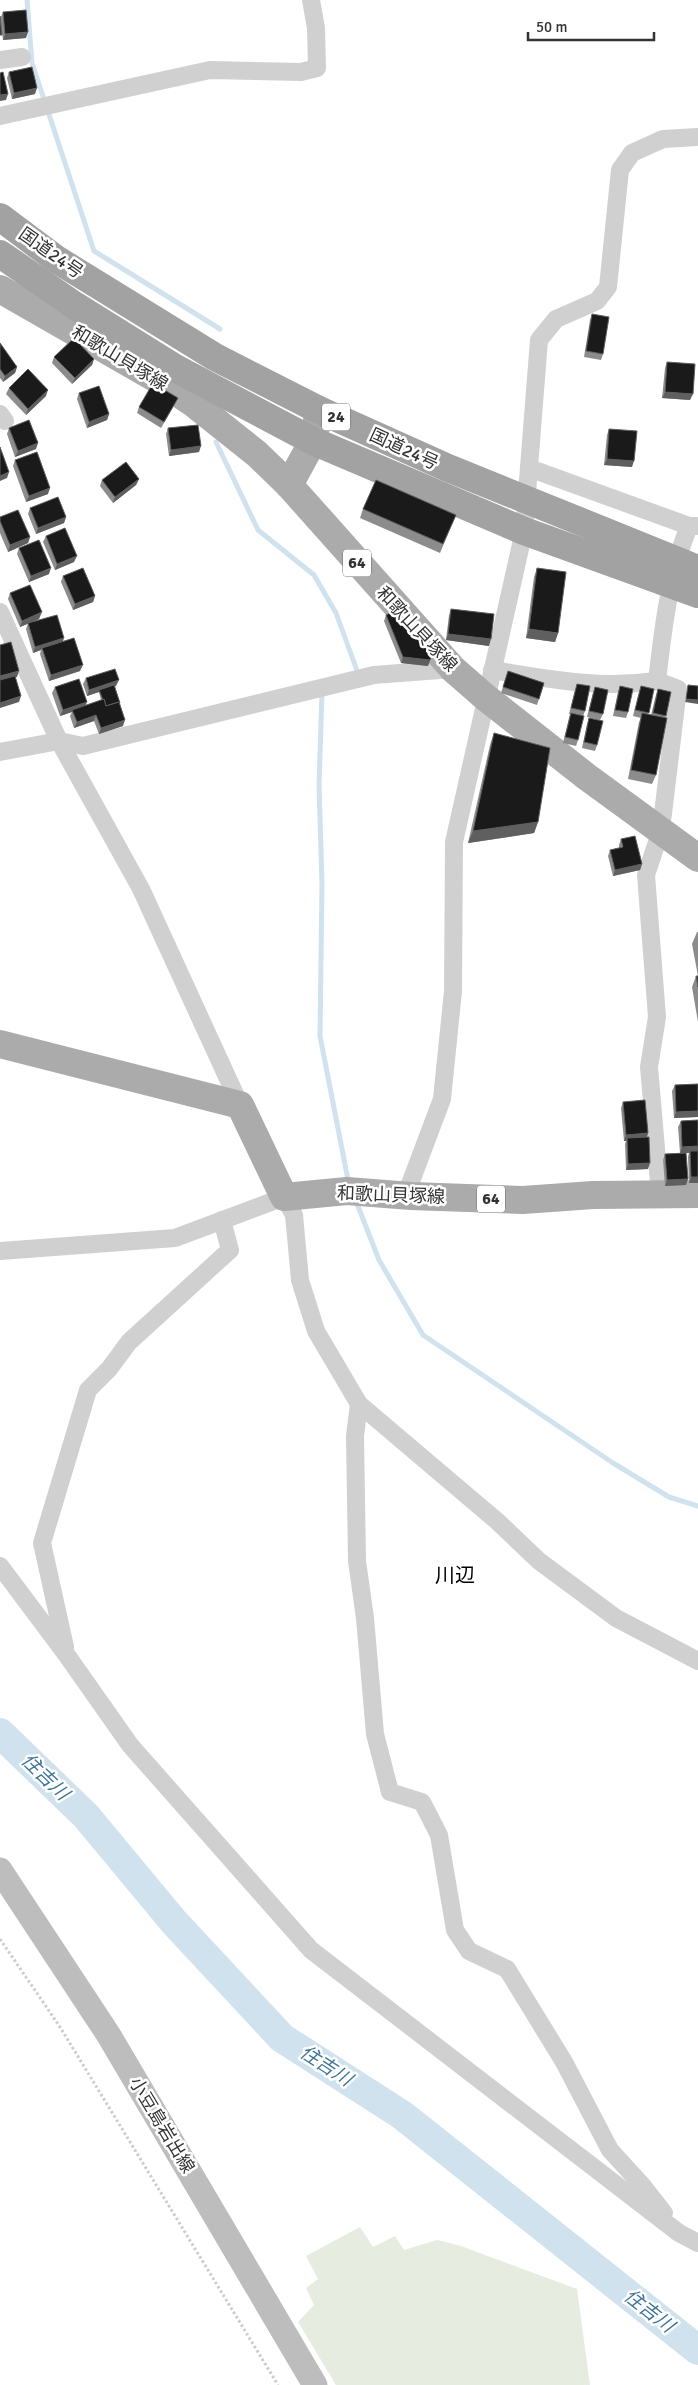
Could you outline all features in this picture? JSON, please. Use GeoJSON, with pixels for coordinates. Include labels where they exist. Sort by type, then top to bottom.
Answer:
{"type":"FeatureCollection","features":[{"type":"Feature","properties":{"kind":"highway","name":"国道24号"},"geometry":{"type":"LineString","coordinates":[[0,217],[56,259],[215,357],[319,410],[683,572],[698,594]]}},
{"type":"Feature","properties":{"kind":"highway","name":"国道24号"},"geometry":{"type":"LineString","coordinates":[[0,254],[74,305],[175,368],[313,440],[524,531],[683,572]]}},
{"type":"Feature","properties":{"kind":"main road","name":"和歌山貝塚線"},"geometry":{"type":"LineString","coordinates":[[0,289],[157,379],[193,403],[257,454],[289,485],[454,669],[485,697],[587,777],[698,858]]}},
{"type":"Feature","properties":{"kind":"main road"},"geometry":{"type":"LineString","coordinates":[[289,485],[313,440],[319,410]]}},
{"type":"Feature","properties":{"kind":"main road"},"geometry":{"type":"LineString","coordinates":[[0,1044],[240,1105],[284,1197]]}},
{"type":"Feature","properties":{"kind":"main road","name":"和歌山貝塚線"},"geometry":{"type":"LineString","coordinates":[[284,1197],[347,1191],[411,1196],[523,1200],[593,1195],[698,1194]]}},
{"type":"Feature","properties":{"kind":"main road","name":"小豆島岩出線"},"geometry":{"type":"LineString","coordinates":[[0,1870],[108,2034],[315,2385]]}},
{"type":"Feature","properties":{"kind":"street"},"geometry":{"type":"LineString","coordinates":[[0,116],[210,70],[301,72],[317,68],[316,28],[311,0]]}},
{"type":"Feature","properties":{"kind":"street"},"geometry":{"type":"LineString","coordinates":[[0,60],[22,57]]}},
{"type":"Feature","properties":{"kind":"street"},"geometry":{"type":"LineString","coordinates":[[411,1196],[410,1184],[442,1099],[453,991],[454,842],[485,697],[524,531],[539,340],[556,319],[597,301],[608,287],[620,170],[632,153],[663,139],[698,137]]}},
{"type":"Feature","properties":{"kind":"street"},"geometry":{"type":"LineString","coordinates":[[529,468],[693,526],[683,572],[666,610],[658,681]]}},
{"type":"Feature","properties":{"kind":"street"},"geometry":{"type":"LineString","coordinates":[[0,612],[58,741],[141,889],[240,1105]]}},
{"type":"Feature","properties":{"kind":"street"},"geometry":{"type":"LineString","coordinates":[[0,752],[58,741],[83,746],[374,675],[454,669]]}},
{"type":"Feature","properties":{"kind":"street"},"geometry":{"type":"LineString","coordinates":[[492,670],[591,684],[625,685],[658,681],[678,689],[661,830],[646,875],[657,1017],[649,1067],[660,1195]]}},
{"type":"Feature","properties":{"kind":"street"},"geometry":{"type":"LineString","coordinates":[[0,1251],[175,1238],[284,1197],[294,1215],[300,1280],[316,1331],[359,1404],[497,1521],[539,1561],[616,1618],[698,1661]]}},
{"type":"Feature","properties":{"kind":"street"},"geometry":{"type":"LineString","coordinates":[[66,1654],[42,1543],[88,1390],[109,1369],[129,1342],[230,1250],[222,1220]]}},
{"type":"Feature","properties":{"kind":"street"},"geometry":{"type":"LineString","coordinates":[[359,1404],[355,1436],[357,1561],[365,1618],[375,1734],[390,1792],[422,1802],[439,1835],[455,1930],[469,1952],[507,1969],[564,2062],[610,2150],[642,2185],[679,2233]]}},
{"type":"Feature","properties":{"kind":"street"},"geometry":{"type":"LineString","coordinates":[[0,1566],[66,1654],[130,1745],[311,1950],[679,2233],[698,2243]]}},
{"type":"Feature","properties":{"kind":"path"},"geometry":{"type":"LineString","coordinates":[[0,1939],[60,2027],[278,2385]]}},
{"type":"Feature","properties":{"kind":"shaded area"},"geometry":{"type":"Polygon","coordinates":[[[360,2227],[373,2247],[395,2236],[404,2250],[437,2240],[461,2246],[577,2289],[590,2385],[336,2385],[298,2322],[314,2305],[306,2288],[318,2279],[306,2256],[360,2227]]]}},
{"type":"Feature","properties":{"kind":"building"},"geometry":{"type":"Polygon","coordinates":[[[26,10],[28,32],[5,34],[3,12],[26,10]]]}},
{"type":"Feature","properties":{"kind":"building"},"geometry":{"type":"Polygon","coordinates":[[[0,16],[2,35],[0,35],[0,16]]]}},
{"type":"Feature","properties":{"kind":"building"},"geometry":{"type":"Polygon","coordinates":[[[32,67],[37,88],[14,93],[9,72],[32,67]]]}},
{"type":"Feature","properties":{"kind":"building"},"geometry":{"type":"Polygon","coordinates":[[[3,72],[8,94],[0,95],[0,73],[3,72]]]}},
{"type":"Feature","properties":{"kind":"building"},"geometry":{"type":"Polygon","coordinates":[[[592,314],[609,317],[603,354],[586,351],[592,314]]]}},
{"type":"Feature","properties":{"kind":"building"},"geometry":{"type":"Polygon","coordinates":[[[74,338],[94,359],[75,378],[54,357],[74,338]]]}},
{"type":"Feature","properties":{"kind":"building"},"geometry":{"type":"Polygon","coordinates":[[[0,343],[17,367],[5,376],[0,369],[0,343]]]}},
{"type":"Feature","properties":{"kind":"building"},"geometry":{"type":"Polygon","coordinates":[[[667,362],[695,364],[693,394],[665,392],[667,362]]]}},
{"type":"Feature","properties":{"kind":"building"},"geometry":{"type":"Polygon","coordinates":[[[28,369],[48,390],[28,409],[9,388],[28,369]]]}},
{"type":"Feature","properties":{"kind":"building"},"geometry":{"type":"Polygon","coordinates":[[[153,383],[178,398],[164,422],[139,407],[153,383]]]}},
{"type":"Feature","properties":{"kind":"building"},"geometry":{"type":"Polygon","coordinates":[[[99,386],[109,414],[89,422],[79,393],[99,386]]]}},
{"type":"Feature","properties":{"kind":"building"},"geometry":{"type":"Polygon","coordinates":[[[29,420],[38,443],[18,451],[9,428],[29,420]]]}},
{"type":"Feature","properties":{"kind":"building"},"geometry":{"type":"Polygon","coordinates":[[[198,425],[201,446],[171,450],[168,428],[198,425]]]}},
{"type":"Feature","properties":{"kind":"building"},"geometry":{"type":"Polygon","coordinates":[[[609,429],[637,431],[634,461],[607,459],[609,429]]]}},
{"type":"Feature","properties":{"kind":"building"},"geometry":{"type":"Polygon","coordinates":[[[0,447],[9,472],[0,476],[0,447]]]}},
{"type":"Feature","properties":{"kind":"building"},"geometry":{"type":"Polygon","coordinates":[[[37,452],[50,488],[29,496],[15,460],[37,452]]]}},
{"type":"Feature","properties":{"kind":"building"},"geometry":{"type":"Polygon","coordinates":[[[126,462],[139,479],[115,497],[102,480],[126,462]]]}},
{"type":"Feature","properties":{"kind":"building"},"geometry":{"type":"Polygon","coordinates":[[[376,480],[456,515],[443,544],[363,509],[376,480]]]}},
{"type":"Feature","properties":{"kind":"building"},"geometry":{"type":"Polygon","coordinates":[[[58,497],[66,517],[38,528],[30,508],[58,497]]]}},
{"type":"Feature","properties":{"kind":"building"},"geometry":{"type":"Polygon","coordinates":[[[18,510],[30,537],[10,545],[0,517],[18,510]]]}},
{"type":"Feature","properties":{"kind":"building"},"geometry":{"type":"Polygon","coordinates":[[[65,528],[77,556],[57,564],[46,536],[65,528]]]}},
{"type":"Feature","properties":{"kind":"building"},"geometry":{"type":"Polygon","coordinates":[[[39,540],[51,568],[31,576],[19,548],[39,540]]]}},
{"type":"Feature","properties":{"kind":"building"},"geometry":{"type":"Polygon","coordinates":[[[83,568],[95,596],[75,604],[63,576],[83,568]]]}},
{"type":"Feature","properties":{"kind":"building"},"geometry":{"type":"Polygon","coordinates":[[[537,568],[566,572],[558,633],[529,629],[537,568]]]}},
{"type":"Feature","properties":{"kind":"building"},"geometry":{"type":"Polygon","coordinates":[[[30,585],[42,612],[22,621],[10,593],[30,585]]]}},
{"type":"Feature","properties":{"kind":"building"},"geometry":{"type":"Polygon","coordinates":[[[451,609],[494,614],[491,639],[448,634],[451,609]]]}},
{"type":"Feature","properties":{"kind":"building"},"geometry":{"type":"Polygon","coordinates":[[[396,610],[434,650],[430,660],[403,657],[386,615],[396,610]]]}},
{"type":"Feature","properties":{"kind":"building"},"geometry":{"type":"Polygon","coordinates":[[[57,615],[64,638],[35,647],[28,623],[57,615]]]}},
{"type":"Feature","properties":{"kind":"building"},"geometry":{"type":"Polygon","coordinates":[[[74,638],[83,665],[51,675],[42,648],[74,638]]]}},
{"type":"Feature","properties":{"kind":"building"},"geometry":{"type":"Polygon","coordinates":[[[11,642],[19,671],[0,676],[0,645],[11,642]]]}},
{"type":"Feature","properties":{"kind":"building"},"geometry":{"type":"Polygon","coordinates":[[[115,669],[119,680],[89,690],[86,678],[115,669]]]}},
{"type":"Feature","properties":{"kind":"building"},"geometry":{"type":"Polygon","coordinates":[[[508,671],[544,683],[539,699],[503,687],[508,671]]]}},
{"type":"Feature","properties":{"kind":"building"},"geometry":{"type":"Polygon","coordinates":[[[15,676],[21,696],[0,703],[0,680],[15,676]]]}},
{"type":"Feature","properties":{"kind":"building"},"geometry":{"type":"Polygon","coordinates":[[[79,679],[87,702],[63,710],[55,687],[79,679]]]}},
{"type":"Feature","properties":{"kind":"building"},"geometry":{"type":"Polygon","coordinates":[[[577,684],[590,686],[585,711],[571,708],[577,684]]]}},
{"type":"Feature","properties":{"kind":"building"},"geometry":{"type":"Polygon","coordinates":[[[114,685],[120,703],[106,706],[99,690],[114,685]]]}},
{"type":"Feature","properties":{"kind":"building"},"geometry":{"type":"Polygon","coordinates":[[[688,685],[698,686],[698,700],[686,699],[688,685]]]}},
{"type":"Feature","properties":{"kind":"building"},"geometry":{"type":"Polygon","coordinates":[[[620,686],[633,689],[628,712],[615,710],[620,686]]]}},
{"type":"Feature","properties":{"kind":"building"},"geometry":{"type":"Polygon","coordinates":[[[641,686],[654,689],[649,713],[635,710],[641,686]]]}},
{"type":"Feature","properties":{"kind":"building"},"geometry":{"type":"Polygon","coordinates":[[[595,687],[608,690],[603,714],[589,711],[595,687]]]}},
{"type":"Feature","properties":{"kind":"building"},"geometry":{"type":"Polygon","coordinates":[[[658,689],[671,692],[666,716],[653,713],[658,689]]]}},
{"type":"Feature","properties":{"kind":"building"},"geometry":{"type":"Polygon","coordinates":[[[104,699],[106,706],[119,702],[125,720],[101,728],[96,715],[77,722],[72,710],[104,699]]]}},
{"type":"Feature","properties":{"kind":"building"},"geometry":{"type":"Polygon","coordinates":[[[571,713],[584,716],[578,740],[565,737],[571,713]]]}},
{"type":"Feature","properties":{"kind":"building"},"geometry":{"type":"Polygon","coordinates":[[[642,713],[667,718],[656,775],[631,770],[642,713]]]}},
{"type":"Feature","properties":{"kind":"building"},"geometry":{"type":"Polygon","coordinates":[[[589,718],[603,721],[597,745],[584,742],[589,718]]]}},
{"type":"Feature","properties":{"kind":"building"},"geometry":{"type":"Polygon","coordinates":[[[494,733],[550,748],[538,822],[473,831],[494,733]]]}},
{"type":"Feature","properties":{"kind":"building"},"geometry":{"type":"Polygon","coordinates":[[[635,836],[642,864],[615,870],[610,850],[623,847],[621,839],[635,836]]]}},
{"type":"Feature","properties":{"kind":"building"},"geometry":{"type":"Polygon","coordinates":[[[698,1084],[698,1111],[676,1112],[675,1085],[698,1084]]]}},
{"type":"Feature","properties":{"kind":"building"},"geometry":{"type":"Polygon","coordinates":[[[645,1100],[648,1133],[626,1135],[623,1102],[645,1100]]]}},
{"type":"Feature","properties":{"kind":"building"},"geometry":{"type":"Polygon","coordinates":[[[698,1120],[698,1146],[682,1147],[681,1121],[698,1120]]]}},
{"type":"Feature","properties":{"kind":"building"},"geometry":{"type":"Polygon","coordinates":[[[649,1137],[650,1163],[628,1164],[627,1138],[649,1137]]]}},
{"type":"Feature","properties":{"kind":"building"},"geometry":{"type":"Polygon","coordinates":[[[690,1151],[698,1151],[698,1177],[691,1177],[690,1151]]]}},
{"type":"Feature","properties":{"kind":"building"},"geometry":{"type":"Polygon","coordinates":[[[686,1153],[688,1179],[667,1180],[665,1154],[686,1153]]]}},
{"type":"Feature","properties":{"kind":"waterway"},"geometry":{"type":"LineString","coordinates":[[27,0],[32,63],[94,251],[220,329]]}},
{"type":"Feature","properties":{"kind":"waterway"},"geometry":{"type":"LineString","coordinates":[[216,442],[258,530],[314,575],[336,613],[359,676]]}},
{"type":"Feature","properties":{"kind":"waterway"},"geometry":{"type":"LineString","coordinates":[[324,693],[322,693],[319,785],[322,884],[320,1036],[348,1180]]}},
{"type":"Feature","properties":{"kind":"waterway"},"geometry":{"type":"LineString","coordinates":[[356,1201],[379,1260],[423,1335],[613,1463],[669,1497],[698,1506]]}},
{"type":"Feature","properties":{"kind":"waterway","name":"住吉川"},"geometry":{"type":"LineString","coordinates":[[0,1733],[86,1816],[174,1922],[282,2038],[402,2115],[698,2350]]}},
{"type":"Feature","properties":{"kind":"district","name":"川辺"},"geometry":{"type":"Point","coordinates":[455,1575]}}]}
